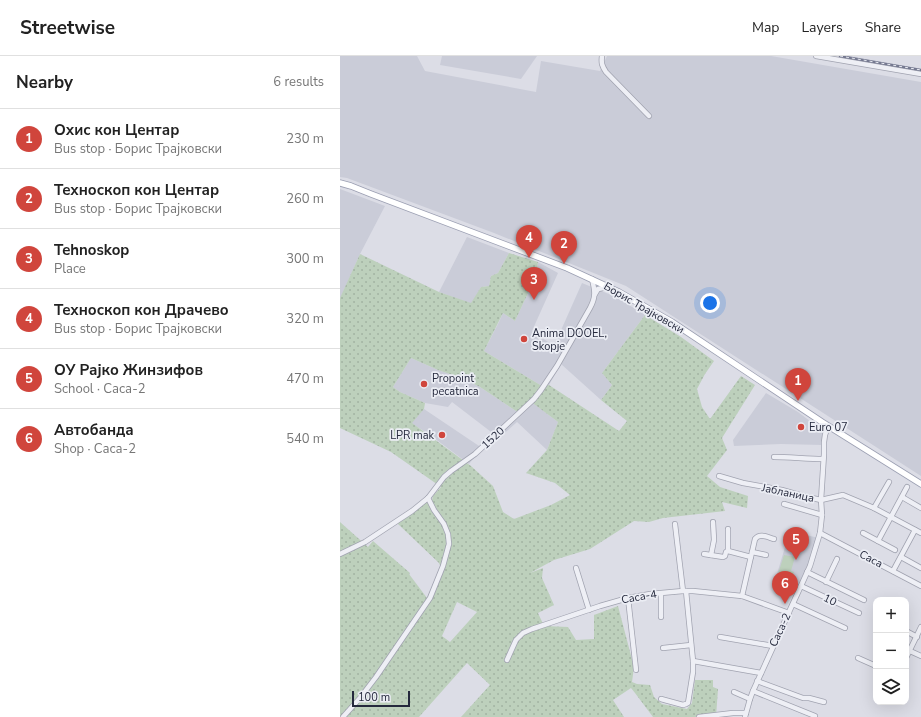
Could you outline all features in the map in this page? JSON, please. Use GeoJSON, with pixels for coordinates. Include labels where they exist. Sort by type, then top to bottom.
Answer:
{"type":"FeatureCollection","features":[{"type":"Feature","properties":{"kind":"main road","name":"Борис Трајковски"},"geometry":{"type":"LineString","coordinates":[[340,183],[540,258],[609,287],[672,322],[828,426],[921,484]]}},
{"type":"Feature","properties":{"kind":"street"},"geometry":{"type":"LineString","coordinates":[[602,56],[602,64],[606,72],[649,116]]}},
{"type":"Feature","properties":{"kind":"street"},"geometry":{"type":"LineString","coordinates":[[816,56],[921,74]]}},
{"type":"Feature","properties":{"kind":"street"},"geometry":{"type":"LineString","coordinates":[[592,279],[595,294]]}},
{"type":"Feature","properties":{"kind":"street"},"geometry":{"type":"LineString","coordinates":[[595,294],[598,289],[609,287]]}},
{"type":"Feature","properties":{"kind":"street","name":"1520"},"geometry":{"type":"LineString","coordinates":[[340,554],[365,542],[412,511],[428,498],[444,477],[475,454],[534,399],[557,366],[587,315],[594,301],[595,294]]}},
{"type":"Feature","properties":{"kind":"street","name":"Саса-2"},"geometry":{"type":"LineString","coordinates":[[746,715],[753,690],[807,572],[820,533],[822,515],[824,442],[828,426]]}},
{"type":"Feature","properties":{"kind":"street"},"geometry":{"type":"LineString","coordinates":[[774,457],[823,459]]}},
{"type":"Feature","properties":{"kind":"street","name":"Јабланица"},"geometry":{"type":"LineString","coordinates":[[720,476],[743,483],[782,490],[822,500],[843,495],[874,508],[921,533]]}},
{"type":"Feature","properties":{"kind":"street"},"geometry":{"type":"LineString","coordinates":[[874,508],[888,482]]}},
{"type":"Feature","properties":{"kind":"street"},"geometry":{"type":"LineString","coordinates":[[878,541],[907,487]]}},
{"type":"Feature","properties":{"kind":"street"},"geometry":{"type":"LineString","coordinates":[[902,497],[921,508]]}},
{"type":"Feature","properties":{"kind":"street"},"geometry":{"type":"LineString","coordinates":[[343,717],[376,678],[430,598],[443,566],[449,544],[448,534],[444,524],[428,498]]}},
{"type":"Feature","properties":{"kind":"street"},"geometry":{"type":"LineString","coordinates":[[784,504],[822,515]]}},
{"type":"Feature","properties":{"kind":"street"},"geometry":{"type":"LineString","coordinates":[[711,555],[714,540],[714,522]]}},
{"type":"Feature","properties":{"kind":"street"},"geometry":{"type":"LineString","coordinates":[[661,698],[683,704],[688,703],[693,672],[691,645],[675,524]]}},
{"type":"Feature","properties":{"kind":"street"},"geometry":{"type":"LineString","coordinates":[[704,554],[725,556],[726,552],[728,551],[728,529]]}},
{"type":"Feature","properties":{"kind":"street"},"geometry":{"type":"LineString","coordinates":[[893,571],[916,530]]}},
{"type":"Feature","properties":{"kind":"street","name":"Саса"},"geometry":{"type":"LineString","coordinates":[[820,533],[921,586]]}},
{"type":"Feature","properties":{"kind":"street"},"geometry":{"type":"LineString","coordinates":[[863,533],[895,550]]}},
{"type":"Feature","properties":{"kind":"street"},"geometry":{"type":"LineString","coordinates":[[742,596],[755,540],[757,537],[761,536],[774,539]]}},
{"type":"Feature","properties":{"kind":"street"},"geometry":{"type":"LineString","coordinates":[[728,551],[766,555]]}},
{"type":"Feature","properties":{"kind":"street"},"geometry":{"type":"LineString","coordinates":[[901,557],[921,568]]}},
{"type":"Feature","properties":{"kind":"street"},"geometry":{"type":"LineString","coordinates":[[826,582],[837,559]]}},
{"type":"Feature","properties":{"kind":"street"},"geometry":{"type":"LineString","coordinates":[[576,568],[589,610]]}},
{"type":"Feature","properties":{"kind":"street"},"geometry":{"type":"LineString","coordinates":[[807,572],[864,600]]}},
{"type":"Feature","properties":{"kind":"street","name":"10"},"geometry":{"type":"LineString","coordinates":[[801,586],[859,613]]}},
{"type":"Feature","properties":{"kind":"street","name":"Саса-4"},"geometry":{"type":"LineString","coordinates":[[507,660],[516,640],[523,633],[542,625],[628,598],[650,594],[693,591],[742,596],[789,613]]}},
{"type":"Feature","properties":{"kind":"street"},"geometry":{"type":"LineString","coordinates":[[661,594],[661,617]]}},
{"type":"Feature","properties":{"kind":"street"},"geometry":{"type":"LineString","coordinates":[[628,598],[636,670]]}},
{"type":"Feature","properties":{"kind":"street"},"geometry":{"type":"LineString","coordinates":[[793,604],[845,628]]}},
{"type":"Feature","properties":{"kind":"street"},"geometry":{"type":"LineString","coordinates":[[921,627],[910,650],[921,656]]}},
{"type":"Feature","properties":{"kind":"street"},"geometry":{"type":"LineString","coordinates":[[909,633],[917,637]]}},
{"type":"Feature","properties":{"kind":"street"},"geometry":{"type":"LineString","coordinates":[[720,637],[773,646]]}},
{"type":"Feature","properties":{"kind":"street"},"geometry":{"type":"LineString","coordinates":[[662,648],[691,645]]}},
{"type":"Feature","properties":{"kind":"street"},"geometry":{"type":"LineString","coordinates":[[858,658],[873,665]]}},
{"type":"Feature","properties":{"kind":"street"},"geometry":{"type":"LineString","coordinates":[[693,662],[761,672]]}},
{"type":"Feature","properties":{"kind":"street"},"geometry":{"type":"LineString","coordinates":[[757,681],[803,698],[824,702]]}},
{"type":"Feature","properties":{"kind":"street"},"geometry":{"type":"LineString","coordinates":[[753,690],[815,716]]}},
{"type":"Feature","properties":{"kind":"street"},"geometry":{"type":"LineString","coordinates":[[734,692],[750,699]]}},
{"type":"Feature","properties":{"kind":"street"},"geometry":{"type":"LineString","coordinates":[[699,717],[733,713],[746,715]]}},
{"type":"Feature","properties":{"kind":"shaded area"},"geometry":{"type":"Polygon","coordinates":[[[340,56],[417,56],[425,71],[536,92],[541,61],[600,71],[607,56],[771,56],[921,82],[921,476],[626,286],[494,233],[347,178],[340,177],[340,56]]]}},
{"type":"Feature","properties":{"kind":"shaded area"},"geometry":{"type":"Polygon","coordinates":[[[442,56],[537,56],[521,79],[440,65],[442,56]]]}},
{"type":"Feature","properties":{"kind":"shaded area"},"geometry":{"type":"Polygon","coordinates":[[[340,189],[385,206],[360,254],[340,299],[340,189]]]}},
{"type":"Feature","properties":{"kind":"shaded area"},"geometry":{"type":"Polygon","coordinates":[[[467,237],[509,253],[498,273],[491,276],[489,286],[481,287],[472,304],[439,292],[467,237]]]}},
{"type":"Feature","properties":{"kind":"shaded area"},"geometry":{"type":"Polygon","coordinates":[[[538,262],[558,273],[532,331],[554,346],[582,283],[616,297],[645,315],[602,373],[612,385],[601,400],[561,364],[549,385],[542,386],[484,351],[503,313],[515,321],[536,276],[538,262]]]}},
{"type":"Feature","properties":{"kind":"shaded area"},"geometry":{"type":"Polygon","coordinates":[[[411,358],[480,387],[519,413],[529,400],[558,422],[547,450],[517,422],[499,438],[452,402],[448,407],[425,403],[400,392],[393,387],[411,358]]]}},
{"type":"Feature","properties":{"kind":"shaded area"},"geometry":{"type":"Polygon","coordinates":[[[766,393],[798,412],[823,431],[822,445],[781,444],[734,446],[733,440],[766,393]]]}},
{"type":"Feature","properties":{"kind":"shaded area"},"geometry":{"type":"Polygon","coordinates":[[[424,409],[482,448],[469,464],[411,423],[424,409]]]}},
{"type":"Feature","properties":{"kind":"shaded area"},"geometry":{"type":"Polygon","coordinates":[[[792,532],[819,538],[801,586],[776,577],[786,544],[790,543],[792,532]]]}},
{"type":"Feature","properties":{"kind":"green space"},"geometry":{"type":"Polygon","coordinates":[[[509,253],[538,262],[536,276],[515,321],[503,313],[484,351],[542,386],[549,385],[619,431],[627,421],[601,400],[612,385],[602,373],[645,315],[681,337],[714,361],[697,389],[702,407],[710,419],[741,376],[755,385],[722,438],[727,450],[707,476],[720,487],[748,496],[747,508],[722,502],[725,511],[663,518],[649,522],[634,521],[590,549],[554,560],[530,573],[543,568],[542,578],[554,605],[538,613],[544,626],[568,627],[576,640],[594,639],[594,615],[618,606],[634,667],[632,682],[650,685],[654,697],[662,704],[687,709],[692,703],[695,680],[713,680],[713,687],[718,689],[716,717],[653,717],[631,688],[613,700],[624,717],[461,717],[490,685],[467,663],[419,717],[340,717],[340,522],[368,547],[373,541],[410,573],[409,574],[430,602],[443,573],[439,563],[398,524],[401,517],[425,499],[432,500],[433,496],[441,487],[391,452],[340,428],[340,298],[360,254],[439,292],[471,303],[481,287],[489,286],[491,276],[498,273],[509,253]],[[411,358],[393,387],[400,392],[425,403],[424,409],[412,423],[471,466],[493,486],[503,512],[514,519],[551,505],[570,495],[555,483],[526,473],[547,450],[558,422],[530,401],[519,413],[480,387],[411,358]],[[457,602],[442,636],[450,642],[477,612],[457,602]]]}},
{"type":"Feature","properties":{"kind":"green space"},"geometry":{"type":"Polygon","coordinates":[[[784,555],[795,557],[791,571],[794,572],[790,581],[777,577],[784,555]]]}},
{"type":"Feature","properties":{"kind":"railway"},"geometry":{"type":"LineString","coordinates":[[840,56],[921,70]]}},
{"type":"Feature","properties":{"kind":"place","name":"Техноскоп кон Драчево"},"geometry":{"type":"Point","coordinates":[529,258]}},
{"type":"Feature","properties":{"kind":"place","name":"Техноскоп кон Центар"},"geometry":{"type":"Point","coordinates":[564,264]}},
{"type":"Feature","properties":{"kind":"place","name":"Tehnoskop"},"geometry":{"type":"Point","coordinates":[534,300]}},
{"type":"Feature","properties":{"kind":"place","name":"Anima DOOEL, Skopje"},"geometry":{"type":"Point","coordinates":[524,339]}},
{"type":"Feature","properties":{"kind":"place","name":"Propoint pecatnica"},"geometry":{"type":"Point","coordinates":[424,384]}},
{"type":"Feature","properties":{"kind":"place","name":"Охис кон Центар"},"geometry":{"type":"Point","coordinates":[798,401]}},
{"type":"Feature","properties":{"kind":"place","name":"Euro 07"},"geometry":{"type":"Point","coordinates":[801,427]}},
{"type":"Feature","properties":{"kind":"place","name":"LPR mak"},"geometry":{"type":"Point","coordinates":[442,435]}},
{"type":"Feature","properties":{"kind":"place","name":"ОУ Рајко Жинзифов"},"geometry":{"type":"Point","coordinates":[796,560]}},
{"type":"Feature","properties":{"kind":"place","name":"Автобанда"},"geometry":{"type":"Point","coordinates":[785,604]}}]}
